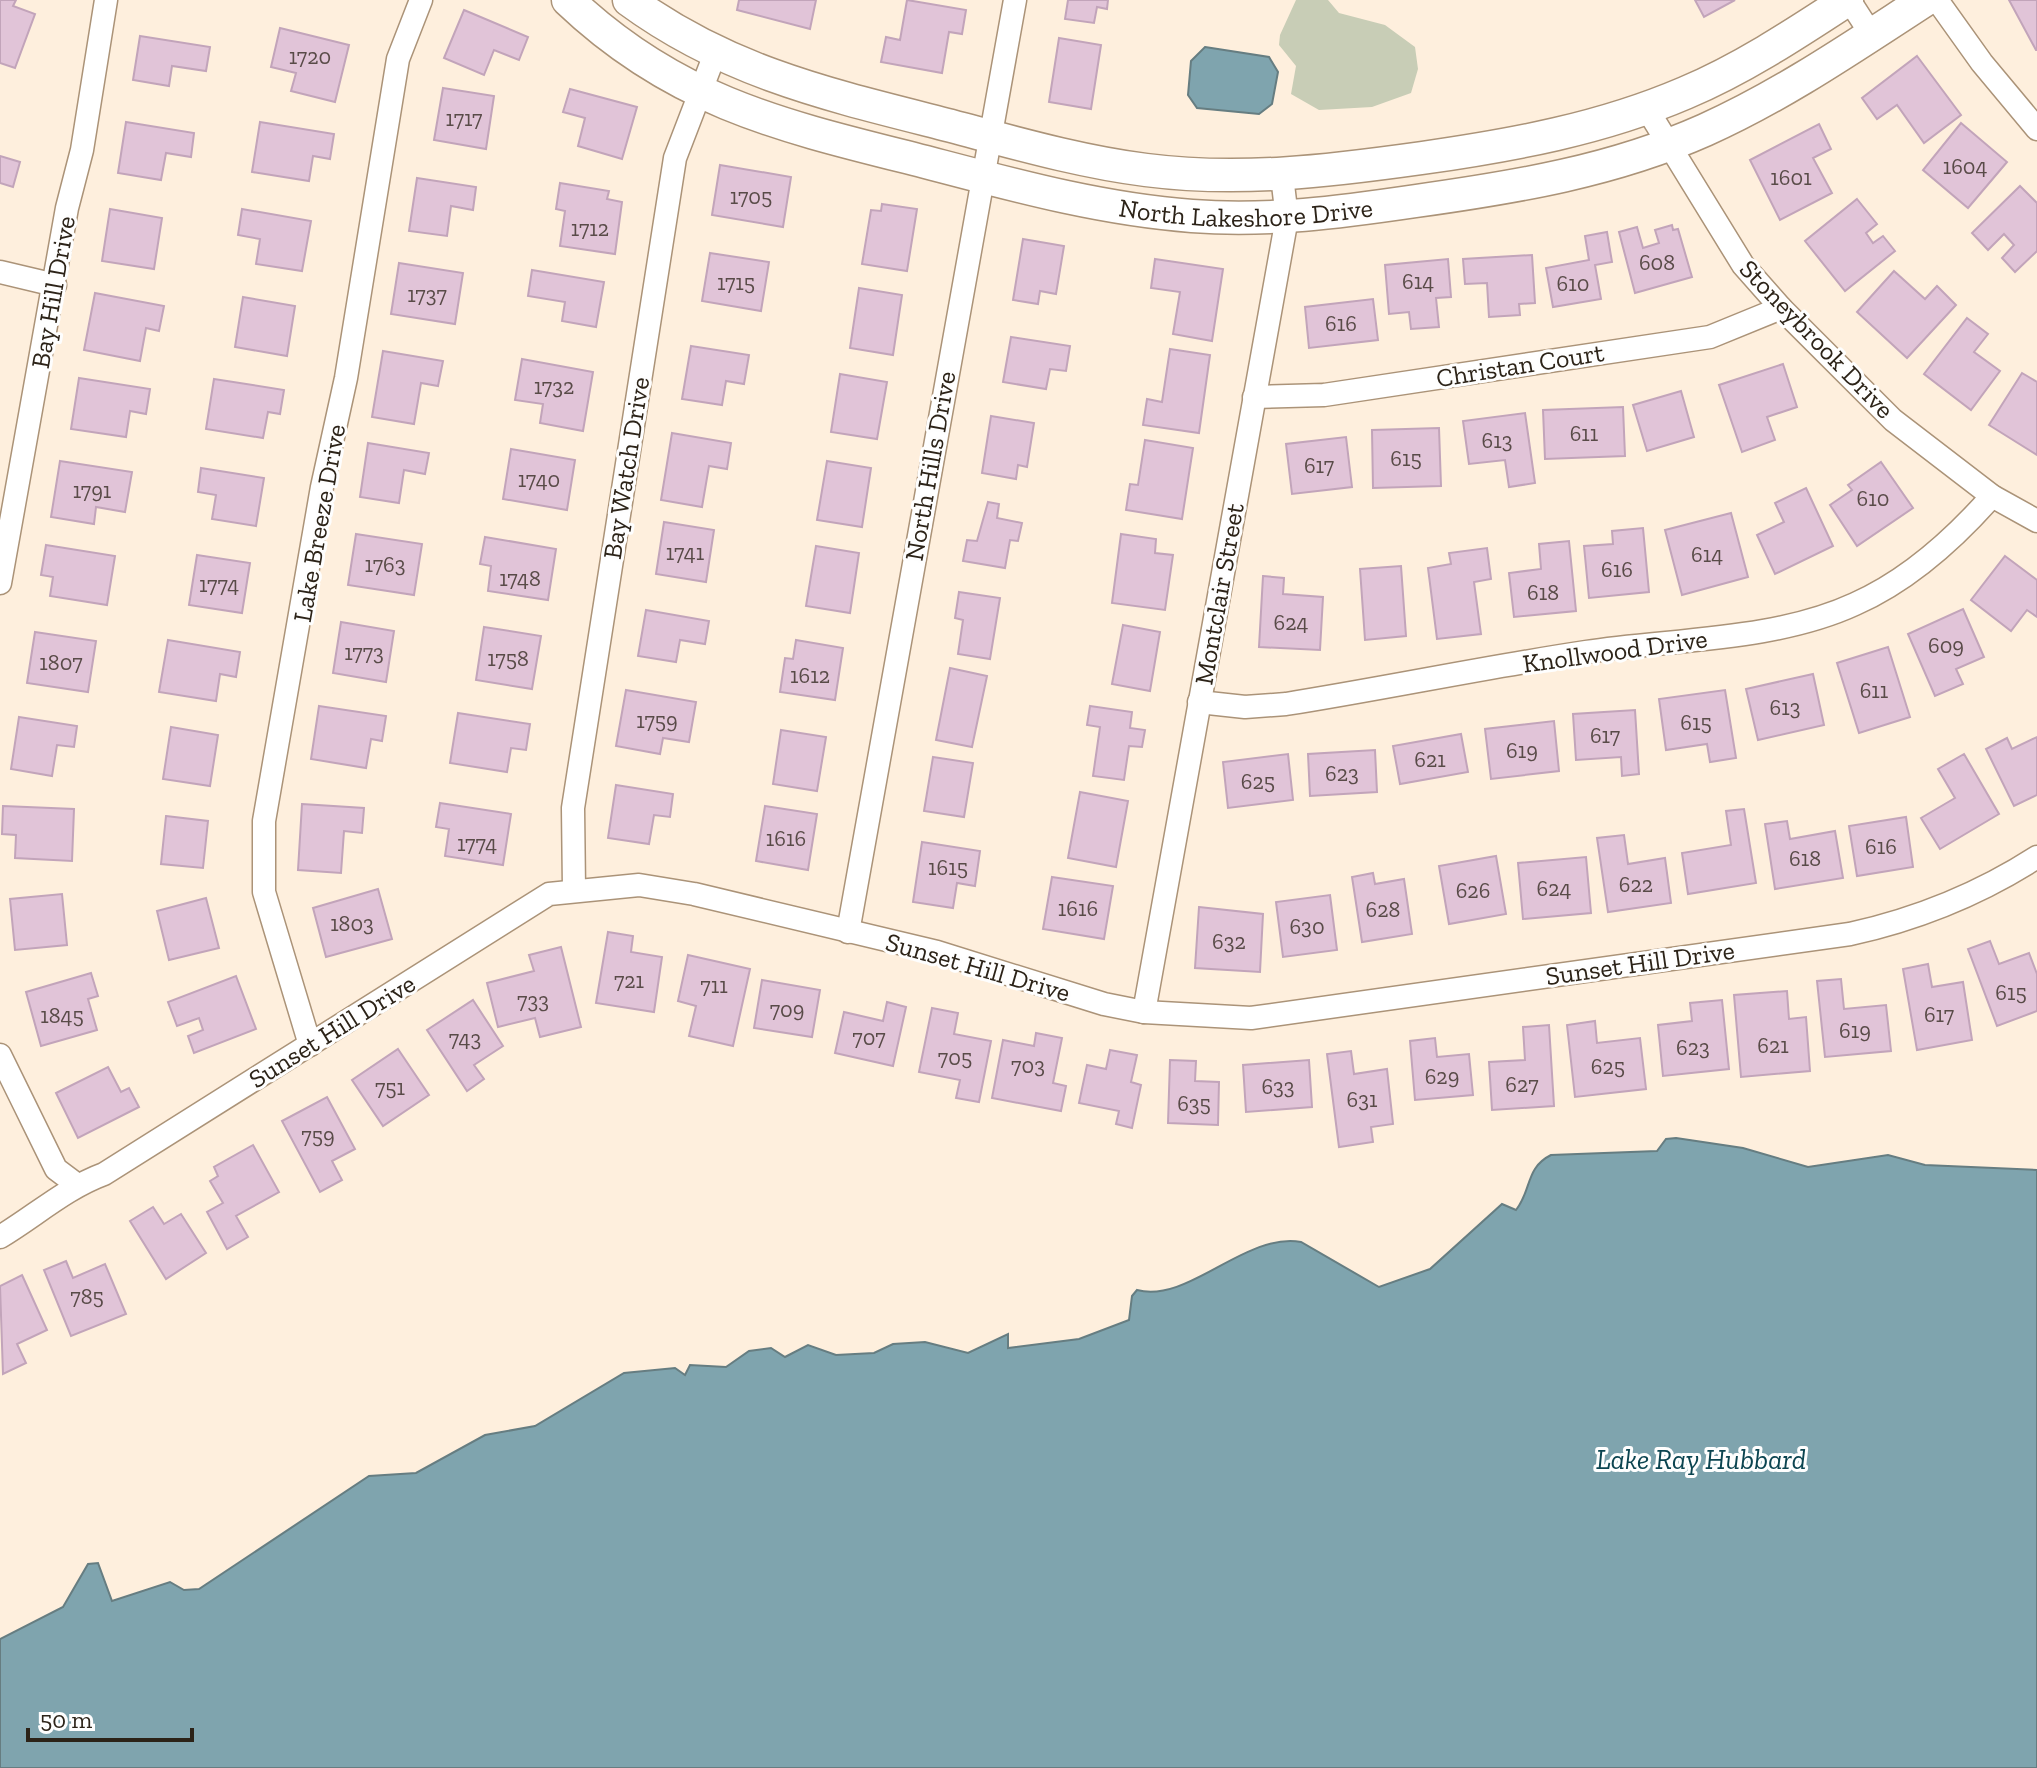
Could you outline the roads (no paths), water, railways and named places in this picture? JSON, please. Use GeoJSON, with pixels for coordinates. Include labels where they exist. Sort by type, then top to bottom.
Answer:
{"type":"FeatureCollection","features":[{"type":"Feature","properties":{"kind":"main road","name":"North Lakeshore Drive"},"geometry":{"type":"LineString","coordinates":[[568,0],[638,57],[699,93],[797,130],[983,177],[1132,210],[1227,218],[1287,218],[1487,191],[1600,168],[1668,145],[1735,115],[1925,0]]}},
{"type":"Feature","properties":{"kind":"main road","name":"North Lakeshore Drive"},"geometry":{"type":"LineString","coordinates":[[629,0],[715,54],[804,88],[1142,170],[1215,176],[1282,176],[1480,150],[1556,136],[1647,109],[1733,70],[1848,0]]}},
{"type":"Feature","properties":{"kind":"main road"},"geometry":{"type":"LineString","coordinates":[[1480,150],[1487,191]]}},
{"type":"Feature","properties":{"kind":"street","name":"Bay Hill Drive"},"geometry":{"type":"LineString","coordinates":[[0,583],[106,0]]}},
{"type":"Feature","properties":{"kind":"street","name":"Lake Breeze Drive"},"geometry":{"type":"LineString","coordinates":[[310,1045],[264,892],[264,821],[322,487],[346,378],[398,59],[421,0]]}},
{"type":"Feature","properties":{"kind":"street","name":"North Hills Drive"},"geometry":{"type":"LineString","coordinates":[[848,932],[1015,0]]}},
{"type":"Feature","properties":{"kind":"street"},"geometry":{"type":"LineString","coordinates":[[1848,0],[1871,34]]}},
{"type":"Feature","properties":{"kind":"street"},"geometry":{"type":"LineString","coordinates":[[1937,0],[1982,63],[2037,129]]}},
{"type":"Feature","properties":{"kind":"street","name":"Bay Watch Drive"},"geometry":{"type":"LineString","coordinates":[[574,889],[573,808],[675,158],[715,54]]}},
{"type":"Feature","properties":{"kind":"street","name":"Stoneybrook Drive"},"geometry":{"type":"LineString","coordinates":[[1647,109],[1743,265],[1781,308],[1893,420],[1992,496],[2037,521]]}},
{"type":"Feature","properties":{"kind":"street","name":"Montclair Street"},"geometry":{"type":"LineString","coordinates":[[1144,1012],[1287,218],[1282,176]]}},
{"type":"Feature","properties":{"kind":"street"},"geometry":{"type":"LineString","coordinates":[[0,272],[55,285]]}},
{"type":"Feature","properties":{"kind":"street","name":"Christan Court"},"geometry":{"type":"LineString","coordinates":[[1254,397],[1324,395],[1710,337],[1781,308]]}},
{"type":"Feature","properties":{"kind":"street","name":"Knollwood Drive"},"geometry":{"type":"LineString","coordinates":[[1199,702],[1245,707],[1286,704],[1585,652],[1774,628],[1854,605],[1910,571],[1970,521],[1992,496]]}},
{"type":"Feature","properties":{"kind":"street","name":"Sunset Hill Drive"},"geometry":{"type":"LineString","coordinates":[[0,1237],[39,1213],[76,1184],[104,1174],[549,894],[574,889],[639,885],[736,902],[937,952],[1104,1004],[1144,1012],[1251,1018],[1850,934],[1904,922],[1946,906],[2002,880],[2037,857]]}},
{"type":"Feature","properties":{"kind":"street"},"geometry":{"type":"LineString","coordinates":[[0,1055],[56,1169],[76,1184]]}},
{"type":"Feature","properties":{"kind":"water"},"geometry":{"type":"Polygon","coordinates":[[[1205,47],[1269,57],[1278,72],[1272,104],[1259,114],[1197,108],[1188,95],[1191,61],[1205,47]]]}},
{"type":"Feature","properties":{"kind":"water","name":"Lake Ray Hubbard"},"geometry":{"type":"Polygon","coordinates":[[[1666,1139],[1743,1148],[1808,1167],[1888,1155],[1925,1165],[2037,1170],[2037,1768],[0,1768],[0,1639],[63,1607],[88,1564],[98,1563],[112,1601],[170,1582],[184,1590],[199,1589],[369,1476],[416,1473],[485,1435],[535,1426],[624,1373],[675,1368],[685,1375],[690,1365],[726,1367],[749,1351],[771,1348],[785,1357],[808,1345],[836,1355],[874,1353],[893,1344],[925,1342],[968,1353],[1008,1334],[1008,1348],[1079,1339],[1129,1320],[1132,1296],[1137,1290],[1156,1292],[1176,1287],[1238,1256],[1280,1242],[1301,1242],[1379,1287],[1430,1269],[1502,1204],[1516,1210],[1537,1166],[1551,1155],[1657,1151],[1666,1139]]]}}]}
